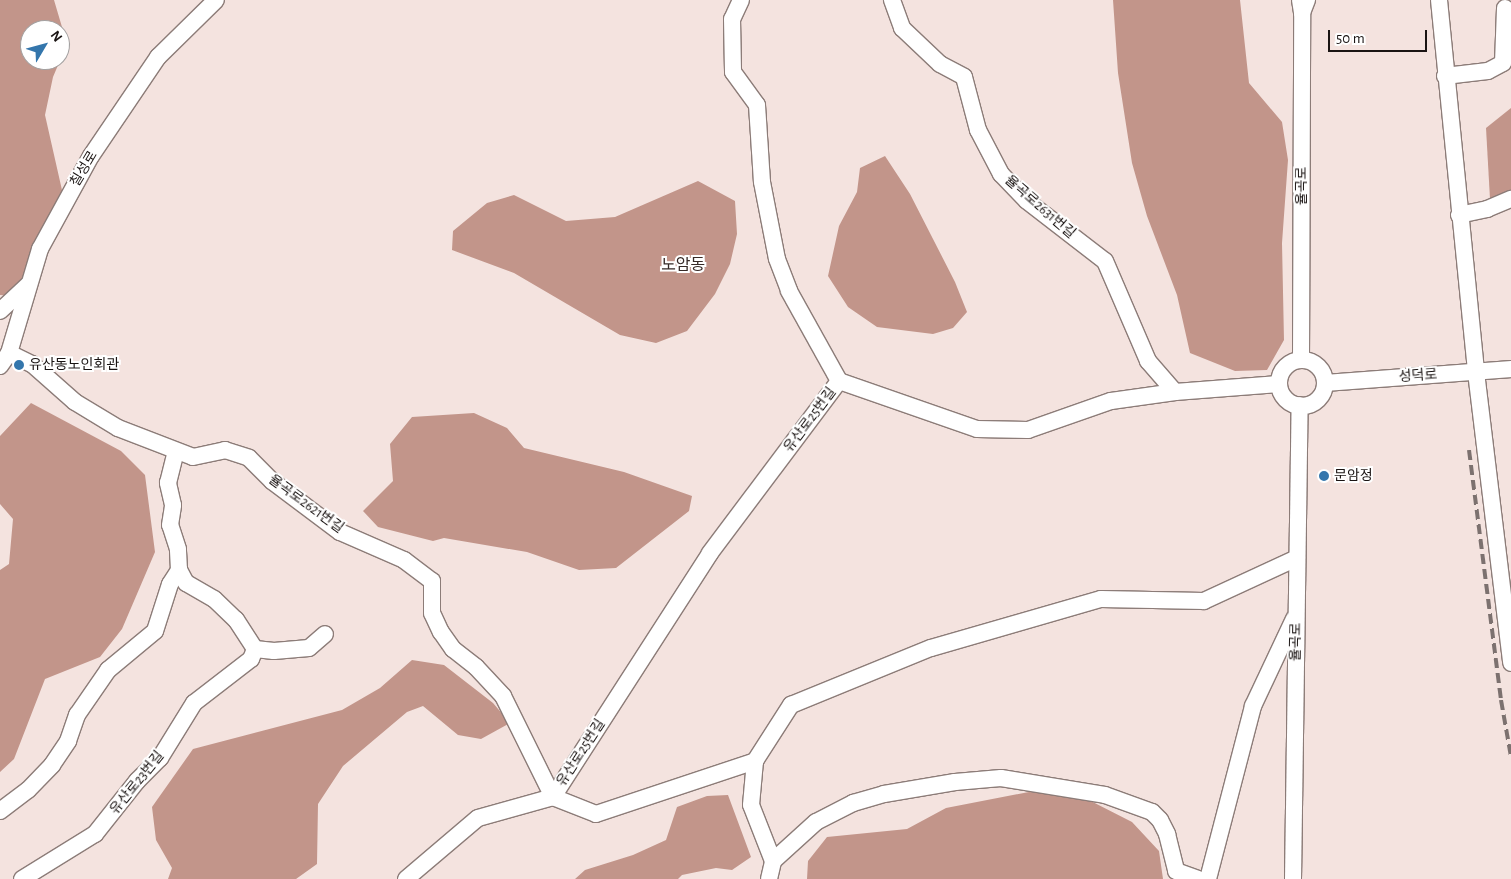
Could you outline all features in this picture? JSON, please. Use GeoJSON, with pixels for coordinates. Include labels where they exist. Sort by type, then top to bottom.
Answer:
{"type":"FeatureCollection","features":[{"type":"Feature","properties":{"kind":"street","name":"칠성로"},"geometry":{"type":"LineString","coordinates":[[5,360],[28,285],[44,241],[91,156],[158,57],[216,0]]}},
{"type":"Feature","properties":{"kind":"street","name":"유산로25번길"},"geometry":{"type":"LineString","coordinates":[[553,797],[710,553],[840,380],[789,291],[777,259],[762,182],[757,105],[732,72],[732,19],[741,0]]}},
{"type":"Feature","properties":{"kind":"street","name":"율곡로2631번길"},"geometry":{"type":"LineString","coordinates":[[892,0],[902,28],[940,64],[964,77],[978,130],[1001,174],[1028,201],[1105,261],[1148,361],[1175,392]]}},
{"type":"Feature","properties":{"kind":"street"},"geometry":{"type":"LineString","coordinates":[[1439,0],[1445,76],[1476,372],[1511,663]]}},
{"type":"Feature","properties":{"kind":"street","name":"율곡로"},"geometry":{"type":"LineString","coordinates":[[1302,360],[1303,4]]}},
{"type":"Feature","properties":{"kind":"street"},"geometry":{"type":"LineString","coordinates":[[1445,76],[1488,71],[1502,63],[1505,8]]}},
{"type":"Feature","properties":{"kind":"street"},"geometry":{"type":"LineString","coordinates":[[1460,215],[1487,209],[1511,199]]}},
{"type":"Feature","properties":{"kind":"street"},"geometry":{"type":"LineString","coordinates":[[1487,209],[1511,209]]}},
{"type":"Feature","properties":{"kind":"street"},"geometry":{"type":"LineString","coordinates":[[0,311],[28,285]]}},
{"type":"Feature","properties":{"kind":"street","name":"율곡로2621번길"},"geometry":{"type":"LineString","coordinates":[[5,360],[32,364],[75,402],[118,428],[192,457],[225,450],[248,458],[272,481],[340,532],[404,560],[432,581],[432,613],[441,632],[452,649],[476,666],[504,696],[517,719],[532,759],[553,797]]}},
{"type":"Feature","properties":{"kind":"street"},"geometry":{"type":"LineString","coordinates":[[1302,360],[1315,364],[1325,383],[1314,402],[1300,406],[1286,400],[1279,384],[1287,365],[1302,360]]}},
{"type":"Feature","properties":{"kind":"street","name":"성덕로"},"geometry":{"type":"LineString","coordinates":[[1325,383],[1511,369]]}},
{"type":"Feature","properties":{"kind":"street"},"geometry":{"type":"LineString","coordinates":[[840,380],[977,429],[1028,430],[1111,401],[1175,392],[1279,384]]}},
{"type":"Feature","properties":{"kind":"street","name":"율곡로"},"geometry":{"type":"LineString","coordinates":[[1293,879],[1300,406]]}},
{"type":"Feature","properties":{"kind":"street"},"geometry":{"type":"LineString","coordinates":[[176,451],[168,483],[172,506],[170,525],[178,549],[179,570],[186,583],[214,599],[236,620],[255,649],[274,651],[309,648],[325,634]]}},
{"type":"Feature","properties":{"kind":"street"},"geometry":{"type":"LineString","coordinates":[[769,879],[773,861],[751,805],[755,761],[791,705],[930,648],[1101,599],[1204,601],[1298,558]]}},
{"type":"Feature","properties":{"kind":"street"},"geometry":{"type":"LineString","coordinates":[[0,811],[28,790],[52,765],[68,741],[82,707],[108,670],[155,631],[170,584],[179,570]]}},
{"type":"Feature","properties":{"kind":"street"},"geometry":{"type":"LineString","coordinates":[[1208,879],[1253,706],[1296,614]]}},
{"type":"Feature","properties":{"kind":"street","name":"유산로23번길"},"geometry":{"type":"LineString","coordinates":[[22,879],[95,834],[137,781],[160,758],[194,703],[250,659],[255,649]]}},
{"type":"Feature","properties":{"kind":"street","name":"유산로25번길"},"geometry":{"type":"LineString","coordinates":[[406,879],[478,818],[553,797],[596,814],[755,761]]}},
{"type":"Feature","properties":{"kind":"street"},"geometry":{"type":"LineString","coordinates":[[773,861],[816,822],[853,803],[884,794],[946,783],[1001,778],[1105,795],[1152,812],[1160,820],[1167,834],[1184,877]]}},
{"type":"Feature","properties":{"kind":"shaded area"},"geometry":{"type":"Polygon","coordinates":[[[0,0],[54,0],[60,20],[20,20],[20,70],[56,70],[45,115],[64,199],[26,283],[14,296],[0,295],[0,0]]]}},
{"type":"Feature","properties":{"kind":"shaded area"},"geometry":{"type":"Polygon","coordinates":[[[1113,0],[1240,0],[1249,83],[1282,122],[1288,160],[1282,243],[1284,340],[1267,370],[1235,371],[1190,353],[1177,295],[1147,216],[1132,163],[1118,73],[1113,0]]]}},
{"type":"Feature","properties":{"kind":"shaded area"},"geometry":{"type":"Polygon","coordinates":[[[1511,108],[1511,202],[1490,199],[1486,128],[1511,108]]]}},
{"type":"Feature","properties":{"kind":"shaded area"},"geometry":{"type":"Polygon","coordinates":[[[885,156],[910,194],[955,282],[967,312],[953,328],[933,334],[877,327],[848,307],[828,276],[839,226],[857,192],[860,168],[885,156]]]}},
{"type":"Feature","properties":{"kind":"shaded area"},"geometry":{"type":"Polygon","coordinates":[[[698,181],[735,201],[737,234],[730,264],[715,294],[687,331],[656,343],[620,335],[514,273],[452,250],[453,231],[487,203],[514,195],[566,221],[615,217],[698,181]]]}},
{"type":"Feature","properties":{"kind":"shaded area"},"geometry":{"type":"Polygon","coordinates":[[[31,403],[121,451],[145,475],[155,552],[122,629],[100,657],[45,679],[14,759],[0,772],[0,570],[9,564],[13,519],[0,504],[0,436],[31,403]]]}},
{"type":"Feature","properties":{"kind":"shaded area"},"geometry":{"type":"Polygon","coordinates":[[[474,413],[507,428],[524,448],[624,472],[692,496],[689,511],[616,568],[579,570],[527,552],[444,538],[433,541],[378,527],[363,511],[393,481],[390,444],[412,417],[474,413]]]}},
{"type":"Feature","properties":{"kind":"shaded area"},"geometry":{"type":"Polygon","coordinates":[[[412,660],[444,665],[493,703],[510,723],[481,739],[458,735],[423,706],[407,712],[343,766],[318,804],[317,864],[296,879],[168,879],[172,868],[156,840],[152,807],[193,749],[342,710],[380,688],[412,660]]]}},
{"type":"Feature","properties":{"kind":"shaded area"},"geometry":{"type":"Polygon","coordinates":[[[1029,792],[1077,794],[1132,822],[1159,851],[1163,879],[807,879],[808,861],[827,837],[907,829],[946,808],[1029,792]]]}},
{"type":"Feature","properties":{"kind":"shaded area"},"geometry":{"type":"Polygon","coordinates":[[[728,795],[751,857],[732,870],[716,868],[682,875],[678,879],[575,879],[585,870],[633,855],[666,840],[677,807],[707,796],[728,795]]]}},
{"type":"Feature","properties":{"kind":"railway"},"geometry":{"type":"LineString","coordinates":[[1469,450],[1501,700],[1511,757]]}},
{"type":"Feature","properties":{"kind":"place","name":"유산동노인회관"},"geometry":{"type":"Point","coordinates":[19,365]}},
{"type":"Feature","properties":{"kind":"place","name":"문암정"},"geometry":{"type":"Point","coordinates":[1324,476]}},
{"type":"Feature","properties":{"kind":"district","name":"노암동"},"geometry":{"type":"Point","coordinates":[683,265]}}]}
